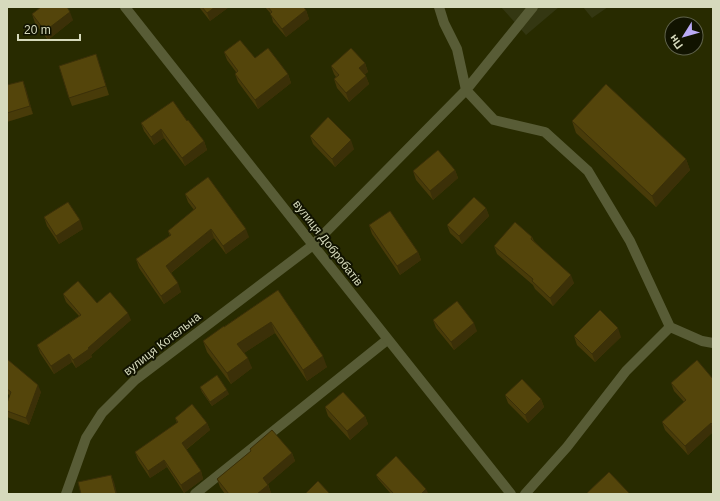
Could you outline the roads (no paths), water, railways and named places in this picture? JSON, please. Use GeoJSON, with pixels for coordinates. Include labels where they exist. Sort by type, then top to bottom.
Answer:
{"type":"FeatureCollection","features":[{"type":"Feature","properties":{"kind":"street","name":"вулиця Добробатів"},"geometry":{"type":"LineString","coordinates":[[125,7],[511,494]]}},
{"type":"Feature","properties":{"kind":"street"},"geometry":{"type":"LineString","coordinates":[[439,7],[444,23],[457,49],[466,90],[494,120],[545,132],[588,171],[630,241],[670,327],[702,341],[713,343]]}},
{"type":"Feature","properties":{"kind":"street","name":"вулиця Котельна"},"geometry":{"type":"LineString","coordinates":[[66,494],[86,438],[102,413],[136,380],[313,246],[466,90],[533,7]]}},
{"type":"Feature","properties":{"kind":"street"},"geometry":{"type":"LineString","coordinates":[[525,494],[567,447],[626,371],[670,327]]}},
{"type":"Feature","properties":{"kind":"street"},"geometry":{"type":"LineString","coordinates":[[195,494],[388,340]]}}]}
